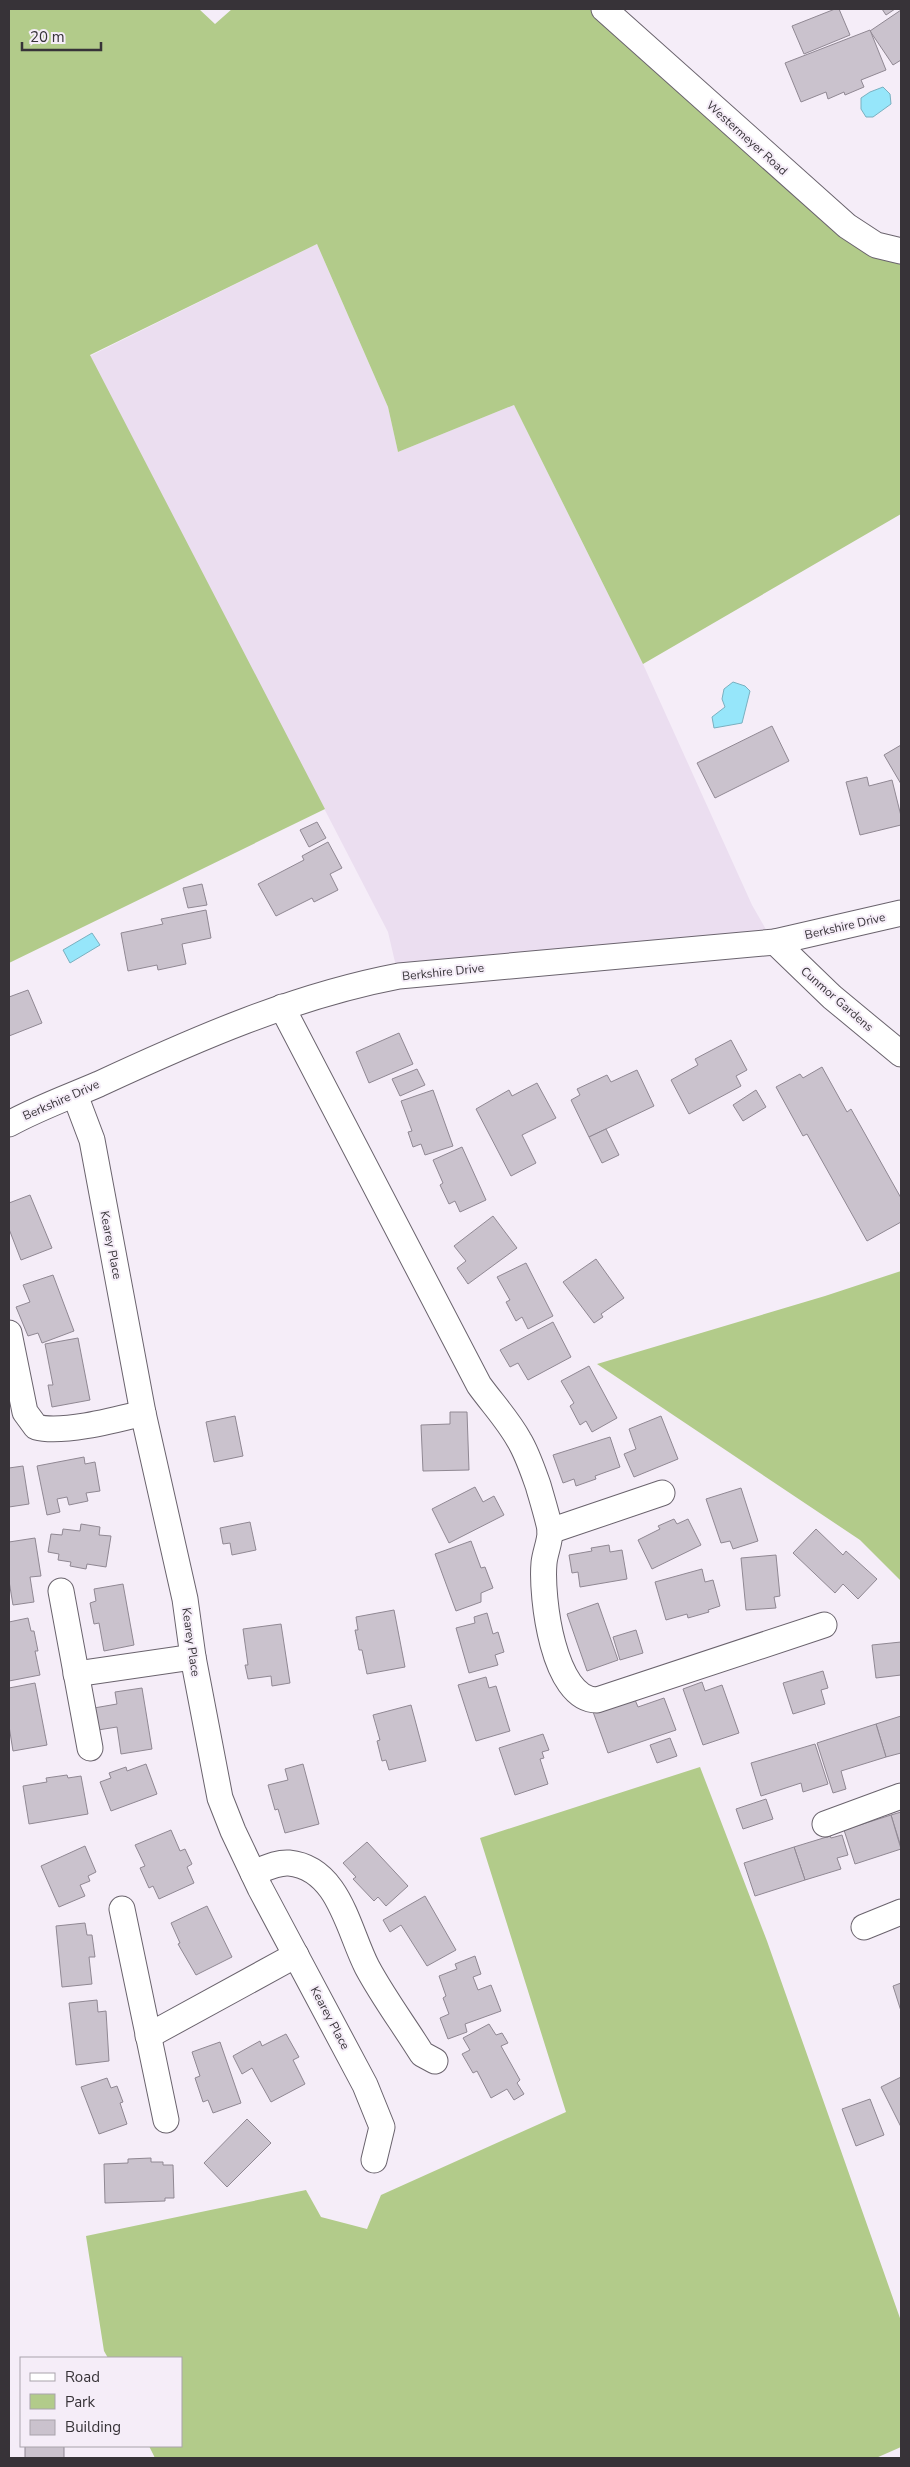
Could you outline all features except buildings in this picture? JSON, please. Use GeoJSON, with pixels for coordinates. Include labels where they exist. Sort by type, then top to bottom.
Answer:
{"type":"FeatureCollection","features":[{"type":"Feature","properties":{"kind":"street","name":"Westermeyer Road"},"geometry":{"type":"LineString","coordinates":[[604,9],[847,226],[876,245],[901,250]]}},
{"type":"Feature","properties":{"kind":"street","name":"Berkshire Drive"},"geometry":{"type":"LineString","coordinates":[[9,1124],[178,1047],[282,1007],[368,982],[399,976],[774,942],[901,913]]}},
{"type":"Feature","properties":{"kind":"street","name":"Cunmor Gardens"},"geometry":{"type":"LineString","coordinates":[[774,942],[832,997],[901,1054]]}},
{"type":"Feature","properties":{"kind":"street"},"geometry":{"type":"LineString","coordinates":[[282,1007],[479,1385],[519,1440],[538,1486],[550,1531],[544,1563],[544,1603],[561,1667],[577,1693],[587,1700],[597,1700],[824,1625]]}},
{"type":"Feature","properties":{"kind":"street","name":"Kearey Place"},"geometry":{"type":"LineString","coordinates":[[75,1095],[92,1140],[142,1414],[186,1600],[192,1658],[220,1798],[253,1873],[365,2085],[382,2127],[374,2160]]}},
{"type":"Feature","properties":{"kind":"street"},"geometry":{"type":"LineString","coordinates":[[9,1333],[25,1412],[36,1427],[49,1430],[109,1422],[142,1414]]}},
{"type":"Feature","properties":{"kind":"street"},"geometry":{"type":"LineString","coordinates":[[550,1531],[662,1493]]}},
{"type":"Feature","properties":{"kind":"street"},"geometry":{"type":"LineString","coordinates":[[60,1592],[90,1748]]}},
{"type":"Feature","properties":{"kind":"street"},"geometry":{"type":"LineString","coordinates":[[76,1674],[192,1658]]}},
{"type":"Feature","properties":{"kind":"street"},"geometry":{"type":"LineString","coordinates":[[825,1824],[901,1796]]}},
{"type":"Feature","properties":{"kind":"street"},"geometry":{"type":"LineString","coordinates":[[253,1873],[273,1865],[289,1863],[316,1872],[326,1881],[335,1893],[368,1968],[422,2054],[435,2061]]}},
{"type":"Feature","properties":{"kind":"street"},"geometry":{"type":"LineString","coordinates":[[122,1909],[166,2120]]}},
{"type":"Feature","properties":{"kind":"street"},"geometry":{"type":"LineString","coordinates":[[864,1927],[901,1912]]}},
{"type":"Feature","properties":{"kind":"street"},"geometry":{"type":"LineString","coordinates":[[148,2036],[296,1955]]}},
{"type":"Feature","properties":{"kind":"shaded area"},"geometry":{"type":"Polygon","coordinates":[[[317,244],[388,407],[398,452],[514,405],[643,664],[752,905],[772,940],[398,975],[388,932],[90,356],[317,244]]]}},
{"type":"Feature","properties":{"kind":"green space"},"geometry":{"type":"Polygon","coordinates":[[[9,9],[199,9],[215,24],[232,9],[601,9],[791,177],[901,252],[901,514],[643,664],[514,405],[398,452],[388,407],[317,244],[90,355],[325,809],[9,963],[9,9]]]}},
{"type":"Feature","properties":{"kind":"green space"},"geometry":{"type":"Polygon","coordinates":[[[901,1271],[901,1581],[860,1540],[597,1364],[825,1296],[901,1271]]]}},
{"type":"Feature","properties":{"kind":"green space"},"geometry":{"type":"Polygon","coordinates":[[[700,1767],[767,1941],[901,2321],[901,2447],[876,2458],[155,2458],[150,2447],[182,2447],[182,2357],[107,2357],[104,2351],[86,2236],[306,2190],[321,2217],[367,2229],[381,2195],[566,2112],[480,1838],[700,1767]]]}},
{"type":"Feature","properties":{"kind":"water"},"geometry":{"type":"Polygon","coordinates":[[[883,87],[890,94],[891,104],[873,117],[866,117],[861,109],[861,98],[883,87]]]}},
{"type":"Feature","properties":{"kind":"water"},"geometry":{"type":"Polygon","coordinates":[[[733,682],[745,686],[750,691],[742,723],[714,728],[712,717],[725,707],[722,699],[724,689],[733,682]]]}},
{"type":"Feature","properties":{"kind":"water"},"geometry":{"type":"Polygon","coordinates":[[[92,933],[100,945],[70,963],[63,950],[92,933]]]}}]}
